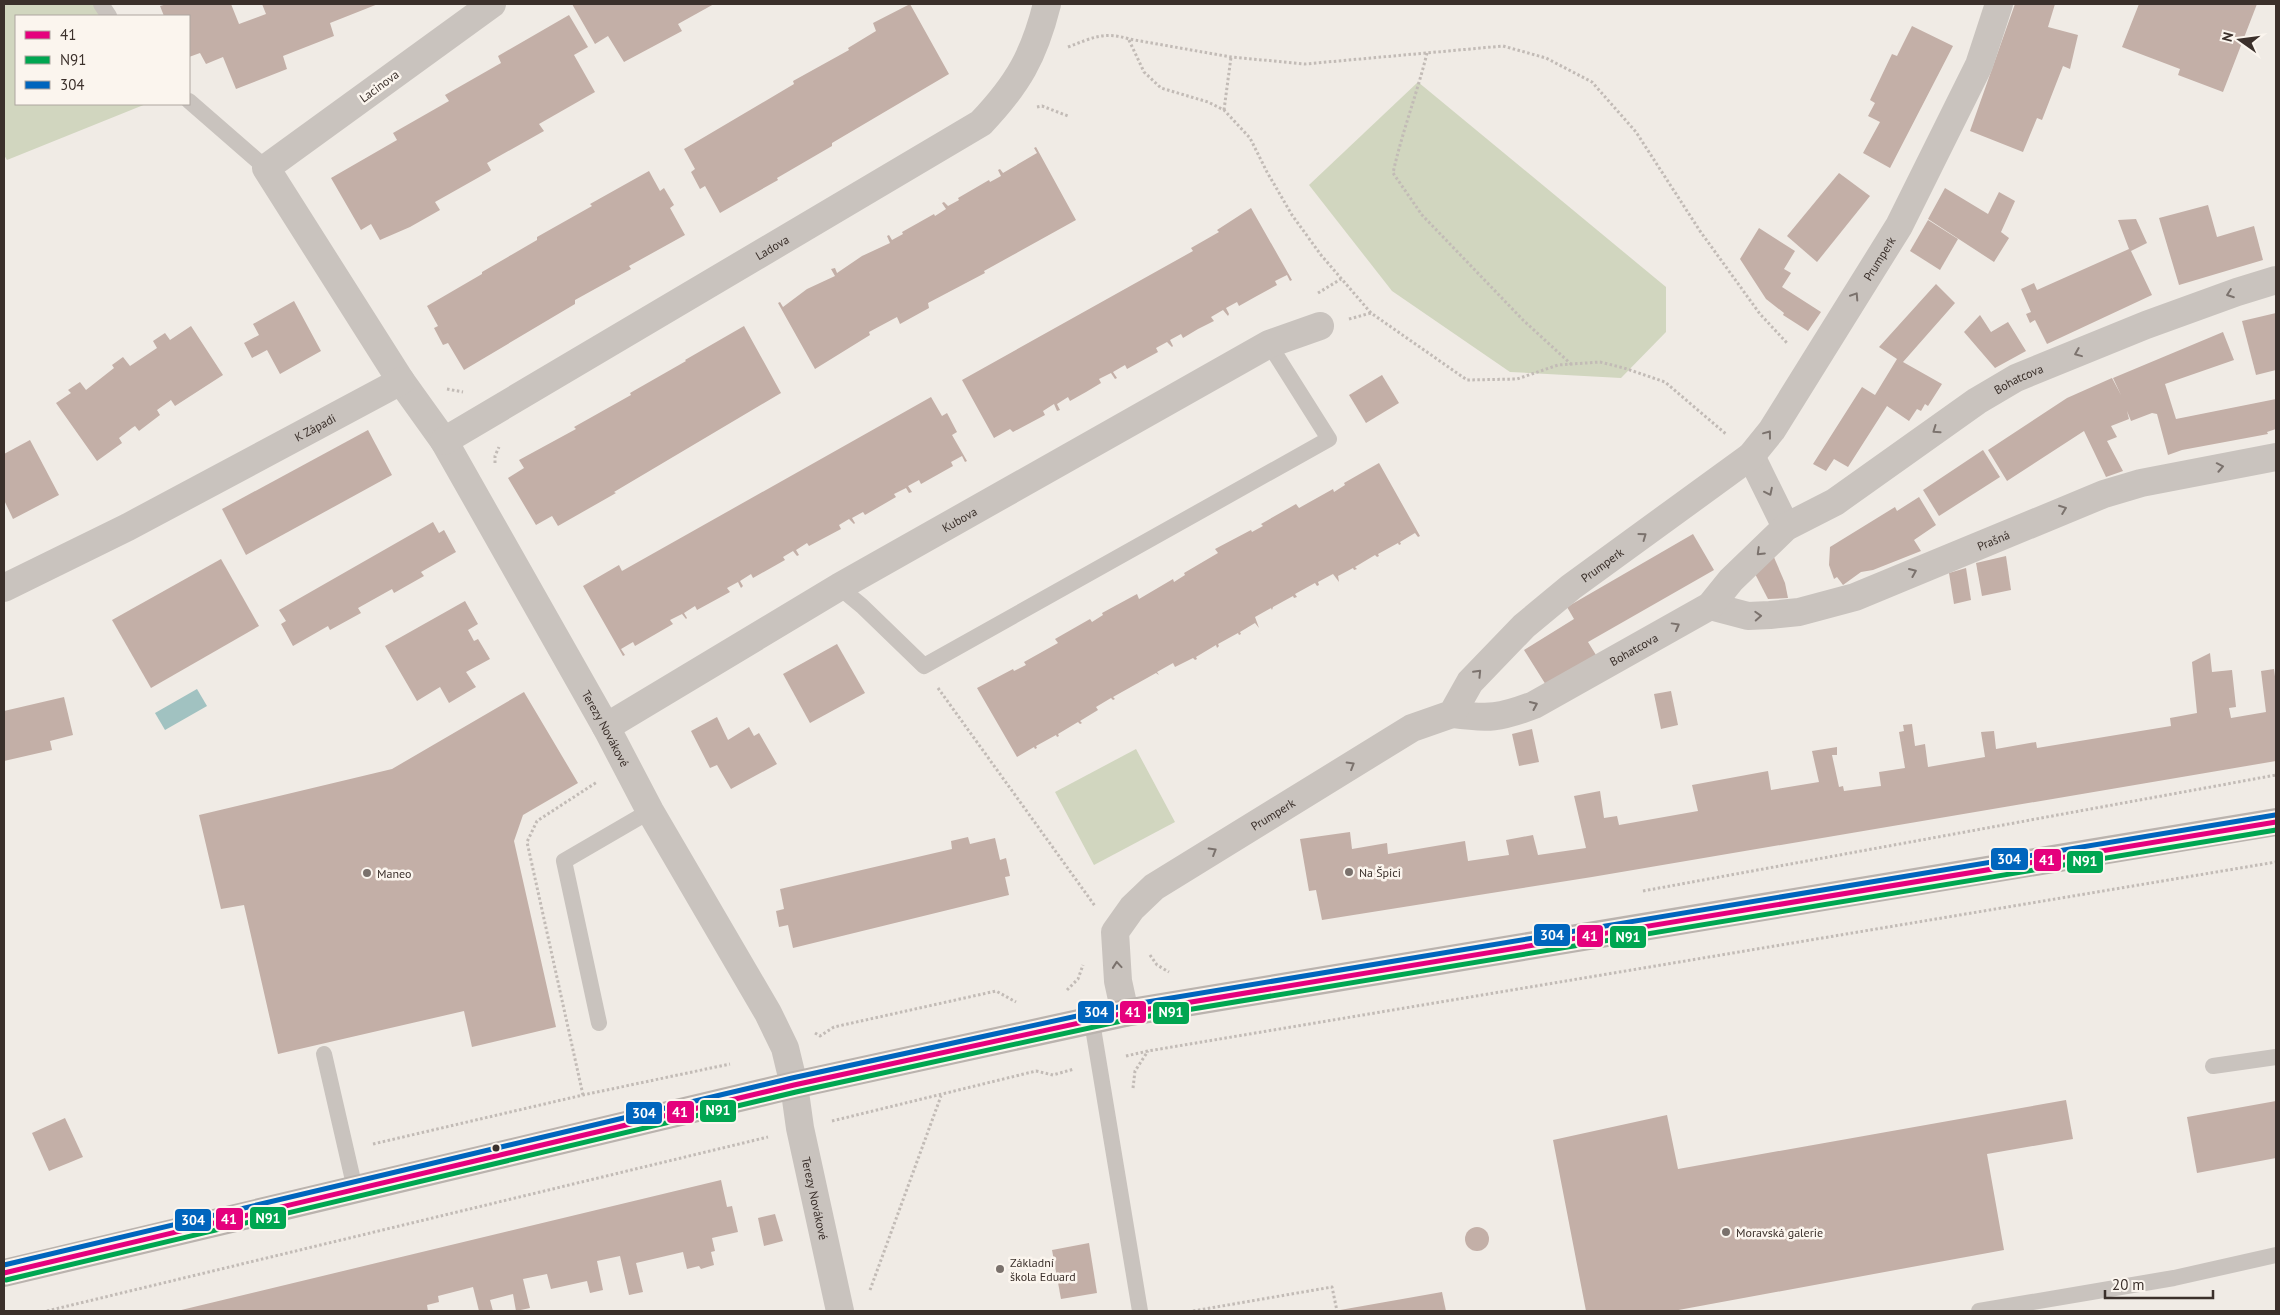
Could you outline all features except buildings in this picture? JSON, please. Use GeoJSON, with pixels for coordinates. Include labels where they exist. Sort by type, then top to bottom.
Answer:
{"type":"FeatureCollection","features":[{"type":"Feature","properties":{"kind":"street","name":"Lacinova"},"geometry":{"type":"LineString","coordinates":[[266,168],[492,4]]}},
{"type":"Feature","properties":{"kind":"street","name":"Ladova"},"geometry":{"type":"LineString","coordinates":[[444,441],[982,123],[1006,96],[1024,69],[1048,4]]}},
{"type":"Feature","properties":{"kind":"street","name":"Prumperk"},"geometry":{"type":"LineString","coordinates":[[1115,932],[1132,908],[1154,887],[1412,728],[1452,714],[1470,682],[1524,626],[1571,587],[1751,456],[1772,430],[1900,226],[1978,65],[1999,4]]}},
{"type":"Feature","properties":{"kind":"street"},"geometry":{"type":"LineString","coordinates":[[266,168],[400,381]]}},
{"type":"Feature","properties":{"kind":"street","name":"Bohatcova"},"geometry":{"type":"LineString","coordinates":[[1452,714],[1479,718],[1505,716],[1534,705],[1710,606],[1731,580],[1786,527],[1835,502],[1977,400],[2016,378],[2146,325],[2236,292],[2276,280]]}},
{"type":"Feature","properties":{"kind":"street","name":"Kubova"},"geometry":{"type":"LineString","coordinates":[[606,727],[839,588],[1269,344],[1320,326]]}},
{"type":"Feature","properties":{"kind":"street","name":"Terezy Novákové"},"geometry":{"type":"LineString","coordinates":[[400,381],[444,441],[606,727],[650,812],[768,1013],[785,1048],[794,1085],[800,1128],[840,1311]]}},
{"type":"Feature","properties":{"kind":"street","name":"K Západi"},"geometry":{"type":"LineString","coordinates":[[4,588],[128,527],[400,381]]}},
{"type":"Feature","properties":{"kind":"street"},"geometry":{"type":"LineString","coordinates":[[1751,456],[1786,527]]}},
{"type":"Feature","properties":{"kind":"street","name":"Prašná"},"geometry":{"type":"LineString","coordinates":[[1710,606],[1748,616],[1799,612],[1854,597],[2036,520],[2104,494],[2141,483],[2276,457]]}},
{"type":"Feature","properties":{"kind":"street"},"geometry":{"type":"LineString","coordinates":[[4,1273],[794,1085],[954,1049],[1092,1022],[1124,1013],[2276,822]]}},
{"type":"Feature","properties":{"kind":"street"},"geometry":{"type":"LineString","coordinates":[[1115,932],[1118,981],[1124,1013]]}},
{"type":"Feature","properties":{"kind":"lane"},"geometry":{"type":"LineString","coordinates":[[101,4],[108,15]]}},
{"type":"Feature","properties":{"kind":"lane"},"geometry":{"type":"LineString","coordinates":[[190,102],[266,168]]}},
{"type":"Feature","properties":{"kind":"lane"},"geometry":{"type":"LineString","coordinates":[[839,588],[862,606],[924,666],[1329,439],[1269,344]]}},
{"type":"Feature","properties":{"kind":"lane"},"geometry":{"type":"LineString","coordinates":[[599,1023],[564,861],[650,812]]}},
{"type":"Feature","properties":{"kind":"lane"},"geometry":{"type":"LineString","coordinates":[[1092,1022],[1140,1311]]}},
{"type":"Feature","properties":{"kind":"lane"},"geometry":{"type":"LineString","coordinates":[[324,1054],[355,1190]]}},
{"type":"Feature","properties":{"kind":"lane"},"geometry":{"type":"LineString","coordinates":[[2213,1066],[2276,1057]]}},
{"type":"Feature","properties":{"kind":"lane"},"geometry":{"type":"LineString","coordinates":[[1978,1311],[2174,1278],[2276,1255]]}},
{"type":"Feature","properties":{"kind":"path"},"geometry":{"type":"LineString","coordinates":[[1104,34],[1114,34],[1129,39],[1231,57],[1305,64],[1503,46],[1546,58],[1592,82],[1636,132],[1700,230],[1760,314],[1810,368]]}},
{"type":"Feature","properties":{"kind":"path"},"geometry":{"type":"LineString","coordinates":[[1129,39],[1144,72],[1161,88],[1208,102],[1224,110],[1250,138],[1266,172],[1292,215],[1370,313],[1467,380],[1517,379],[1551,367],[1600,362],[1624,368],[1665,382],[1751,456]]}},
{"type":"Feature","properties":{"kind":"path"},"geometry":{"type":"LineString","coordinates":[[1427,53],[1417,94],[1399,145],[1392,173],[1422,215],[1523,320],[1572,365]]}},
{"type":"Feature","properties":{"kind":"path"},"geometry":{"type":"LineString","coordinates":[[1224,110],[1231,57]]}},
{"type":"Feature","properties":{"kind":"path"},"geometry":{"type":"LineString","coordinates":[[1034,107],[1042,106],[1068,116]]}},
{"type":"Feature","properties":{"kind":"path"},"geometry":{"type":"LineString","coordinates":[[1316,294],[1342,279]]}},
{"type":"Feature","properties":{"kind":"path"},"geometry":{"type":"LineString","coordinates":[[444,389],[468,393]]}},
{"type":"Feature","properties":{"kind":"path"},"geometry":{"type":"LineString","coordinates":[[495,465],[495,456],[503,439]]}},
{"type":"Feature","properties":{"kind":"path"},"geometry":{"type":"LineString","coordinates":[[924,666],[951,708],[1115,932],[1147,939],[1146,946],[1150,956],[1157,965],[1173,973]]}},
{"type":"Feature","properties":{"kind":"path"},"geometry":{"type":"LineString","coordinates":[[1641,892],[2276,775]]}},
{"type":"Feature","properties":{"kind":"path"},"geometry":{"type":"LineString","coordinates":[[47,1311],[219,1271],[1036,1071],[1053,1074],[1148,1050],[2276,862]]}},
{"type":"Feature","properties":{"kind":"path"},"geometry":{"type":"LineString","coordinates":[[1065,992],[1072,988],[1078,979],[1084,963]]}},
{"type":"Feature","properties":{"kind":"path"},"geometry":{"type":"LineString","coordinates":[[813,1031],[820,1036],[834,1027],[996,991],[1018,1004]]}},
{"type":"Feature","properties":{"kind":"path"},"geometry":{"type":"LineString","coordinates":[[1133,1095],[1135,1071],[1148,1050]]}},
{"type":"Feature","properties":{"kind":"path"},"geometry":{"type":"LineString","coordinates":[[346,1150],[583,1095],[734,1063]]}},
{"type":"Feature","properties":{"kind":"path"},"geometry":{"type":"LineString","coordinates":[[867,1298],[942,1095]]}},
{"type":"Feature","properties":{"kind":"path"},"geometry":{"type":"LineString","coordinates":[[1193,1311],[1332,1287],[1337,1311]]}},
{"type":"Feature","properties":{"kind":"green space"},"geometry":{"type":"Polygon","coordinates":[[[4,4],[93,4],[101,15],[15,15],[15,105],[144,105],[7,160],[4,155],[4,4]]]}},
{"type":"Feature","properties":{"kind":"green space"},"geometry":{"type":"Polygon","coordinates":[[[1418,82],[1666,287],[1666,332],[1621,378],[1510,372],[1392,291],[1309,185],[1418,82]]]}},
{"type":"Feature","properties":{"kind":"green space"},"geometry":{"type":"Polygon","coordinates":[[[1136,749],[1175,822],[1094,865],[1055,792],[1136,749]]]}},
{"type":"Feature","properties":{"kind":"water"},"geometry":{"type":"Polygon","coordinates":[[[197,689],[207,706],[165,730],[155,713],[197,689]]]}},
{"type":"Feature","properties":{"kind":"transit line","name":"304"},"geometry":{"type":"LineString","coordinates":[[4,1265],[792,1078],[1123,1006],[2275,815]]}},
{"type":"Feature","properties":{"kind":"transit line","name":"41"},"geometry":{"type":"LineString","coordinates":[[4,1273],[794,1085],[1125,1013],[2276,822]]}},
{"type":"Feature","properties":{"kind":"transit line","name":"N91"},"geometry":{"type":"LineString","coordinates":[[6,1280],[796,1092],[1126,1020],[2276,830]]}},
{"type":"Feature","properties":{"kind":"place","name":"Na Špici"},"geometry":{"type":"Point","coordinates":[1349,872]}},
{"type":"Feature","properties":{"kind":"place","name":"Maneo"},"geometry":{"type":"Point","coordinates":[367,873]}},
{"type":"Feature","properties":{"kind":"place","name":"Moravská galerie"},"geometry":{"type":"Point","coordinates":[1726,1232]}},
{"type":"Feature","properties":{"kind":"place","name":"Základní škola Eduard"},"geometry":{"type":"Point","coordinates":[1000,1269]}}]}
